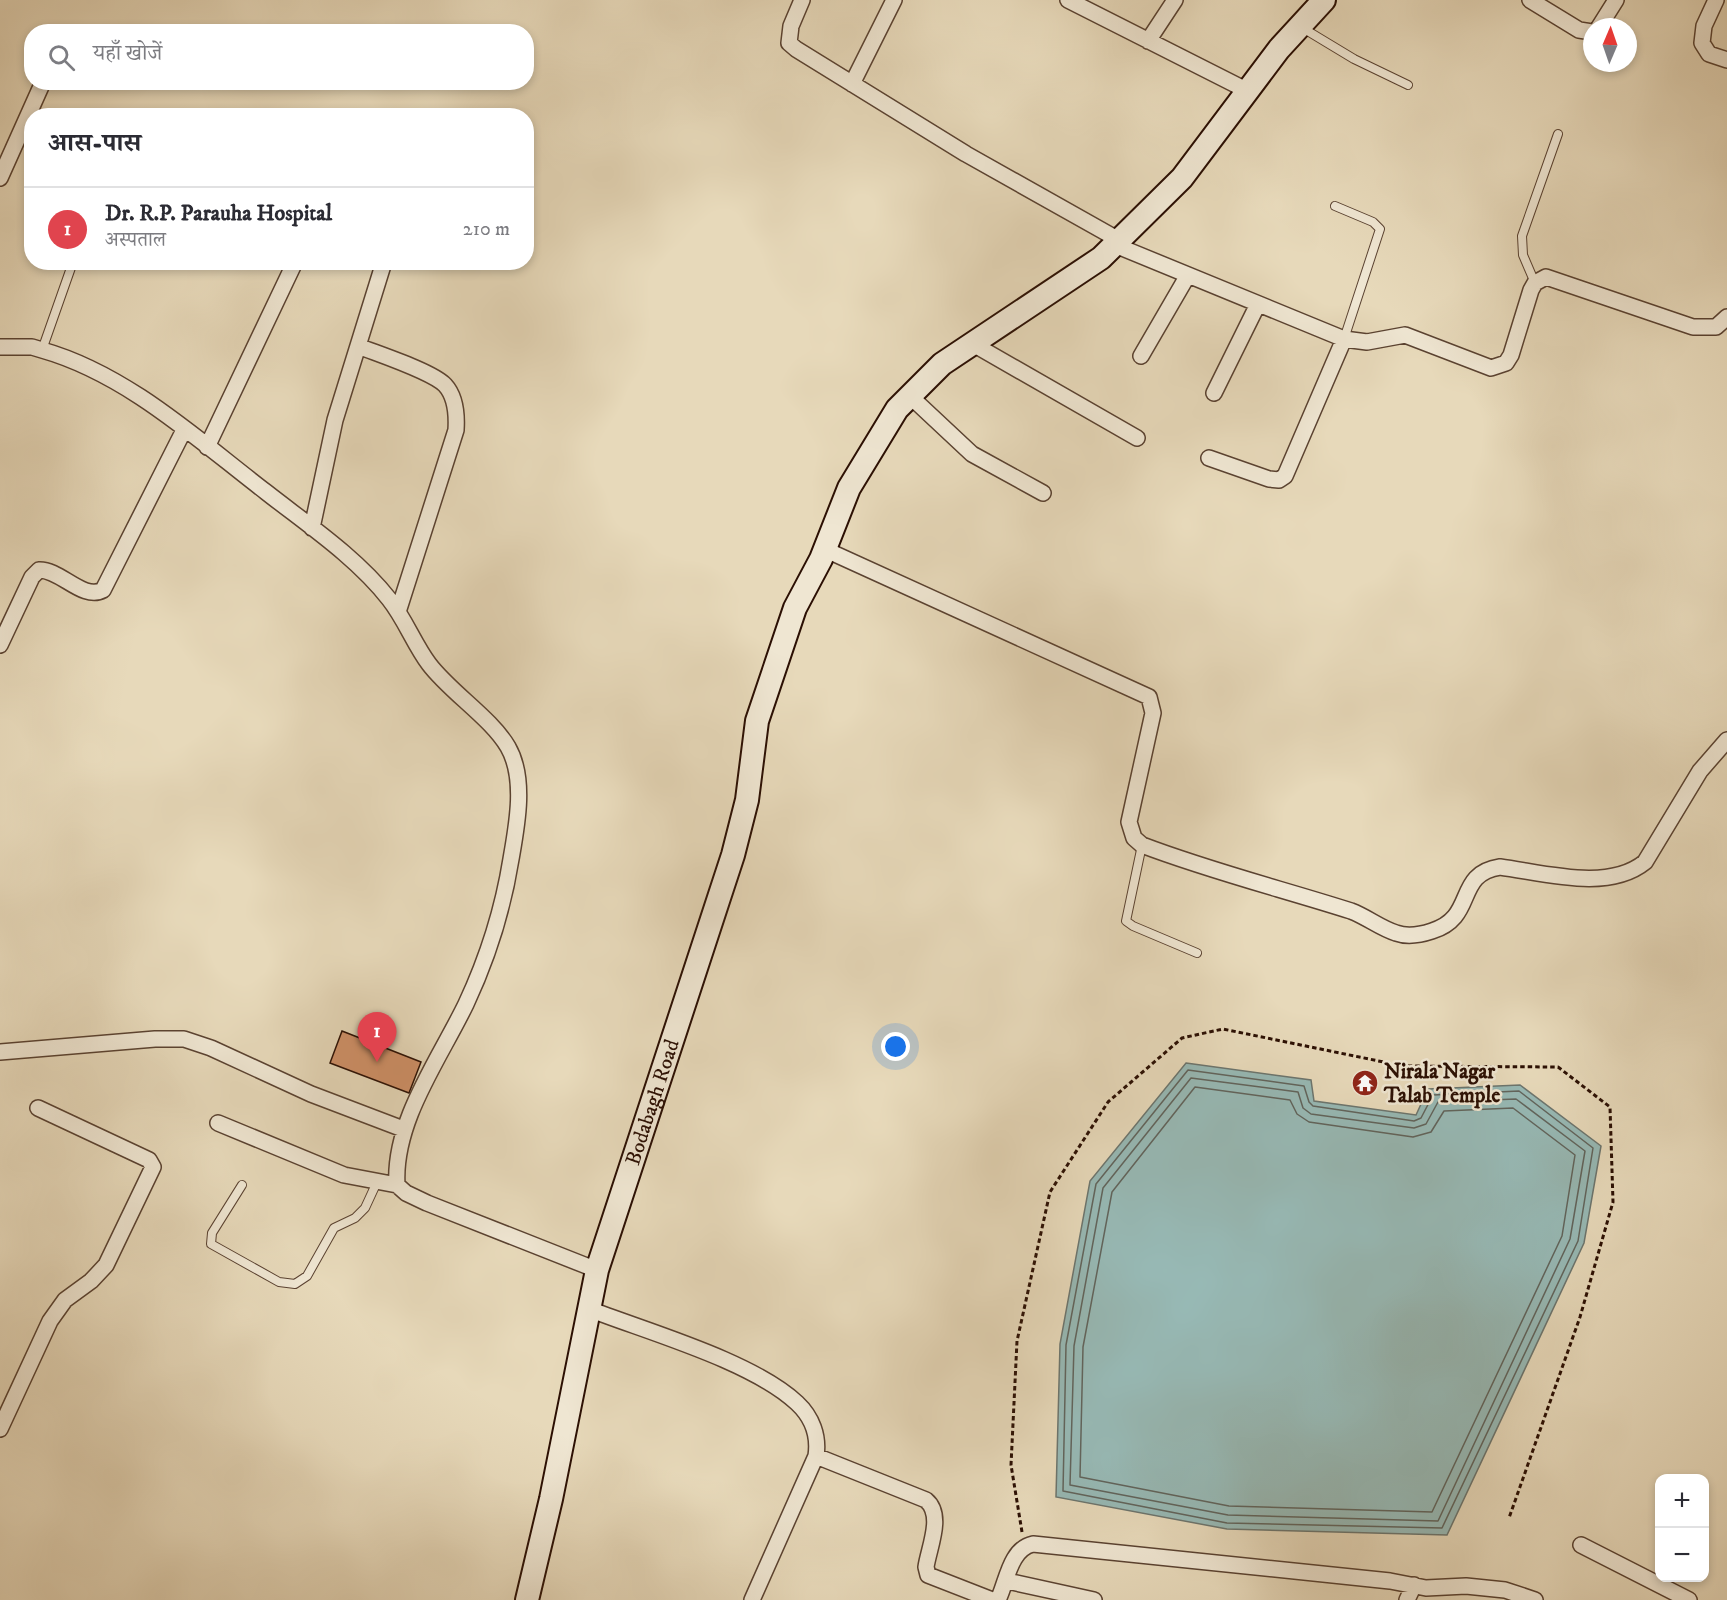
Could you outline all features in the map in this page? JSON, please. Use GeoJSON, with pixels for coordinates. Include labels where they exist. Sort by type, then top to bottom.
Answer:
{"type":"FeatureCollection","features":[{"type":"Feature","properties":{"kind":"street"},"geometry":{"type":"LineString","coordinates":[[802,0],[791,26],[789,43],[852,84],[1117,242],[1188,275],[1344,339],[1367,342],[1405,335],[1482,366],[1499,367],[1511,355],[1535,283],[1546,277],[1556,278],[1693,327],[1716,327],[1727,317]]}},
{"type":"Feature","properties":{"kind":"street"},"geometry":{"type":"LineString","coordinates":[[852,84],[894,0]]}},
{"type":"Feature","properties":{"kind":"street"},"geometry":{"type":"LineString","coordinates":[[1148,41],[1175,0]]}},
{"type":"Feature","properties":{"kind":"street","name":"Bodabagh Road"},"geometry":{"type":"LineString","coordinates":[[527,1600],[551,1499],[597,1270],[663,1063],[721,893],[747,800],[757,721],[795,608],[822,554],[849,488],[897,410],[942,364],[1101,258],[1182,178],[1248,91],[1324,0]]}},
{"type":"Feature","properties":{"kind":"street"},"geometry":{"type":"LineString","coordinates":[[1530,0],[1583,31]]}},
{"type":"Feature","properties":{"kind":"street"},"geometry":{"type":"LineString","coordinates":[[1605,18],[1616,0]]}},
{"type":"Feature","properties":{"kind":"street"},"geometry":{"type":"LineString","coordinates":[[1716,0],[1704,26],[1702,43],[1709,54],[1727,60]]}},
{"type":"Feature","properties":{"kind":"street"},"geometry":{"type":"LineString","coordinates":[[1072,1],[1248,91]]}},
{"type":"Feature","properties":{"kind":"street"},"geometry":{"type":"LineString","coordinates":[[31,108],[39,90]]}},
{"type":"Feature","properties":{"kind":"street"},"geometry":{"type":"LineString","coordinates":[[0,178],[24,124]]}},
{"type":"Feature","properties":{"kind":"street"},"geometry":{"type":"LineString","coordinates":[[207,447],[291,270]]}},
{"type":"Feature","properties":{"kind":"street"},"geometry":{"type":"LineString","coordinates":[[312,528],[324,460],[382,270]]}},
{"type":"Feature","properties":{"kind":"street"},"geometry":{"type":"LineString","coordinates":[[1141,356],[1188,275]]}},
{"type":"Feature","properties":{"kind":"street"},"geometry":{"type":"LineString","coordinates":[[1214,393],[1258,304]]}},
{"type":"Feature","properties":{"kind":"street"},"geometry":{"type":"LineString","coordinates":[[1209,458],[1269,479],[1282,479],[1288,472],[1344,339]]}},
{"type":"Feature","properties":{"kind":"street"},"geometry":{"type":"LineString","coordinates":[[974,344],[1137,438]]}},
{"type":"Feature","properties":{"kind":"street"},"geometry":{"type":"LineString","coordinates":[[358,346],[444,384],[452,397],[457,414],[456,430],[398,612]]}},
{"type":"Feature","properties":{"kind":"street"},"geometry":{"type":"LineString","coordinates":[[0,347],[32,347],[107,377],[184,430],[312,528],[362,570],[398,612],[429,664],[507,747],[515,768],[518,794],[511,860],[491,940],[467,1002],[403,1129],[396,1163],[397,1185]]}},
{"type":"Feature","properties":{"kind":"street"},"geometry":{"type":"LineString","coordinates":[[910,396],[972,454],[1043,493]]}},
{"type":"Feature","properties":{"kind":"street"},"geometry":{"type":"LineString","coordinates":[[0,645],[32,577],[39,570],[48,571],[92,593],[103,590],[184,430]]}},
{"type":"Feature","properties":{"kind":"street"},"geometry":{"type":"LineString","coordinates":[[822,554],[1149,697],[1153,712],[1130,822],[1134,838],[1142,844],[1354,912],[1396,933],[1417,934],[1452,921],[1479,873],[1488,869],[1500,867],[1595,879],[1624,876],[1645,861],[1700,771],[1727,740]]}},
{"type":"Feature","properties":{"kind":"street"},"geometry":{"type":"LineString","coordinates":[[0,1052],[164,1038],[184,1040],[211,1048],[311,1095],[403,1129]]}},
{"type":"Feature","properties":{"kind":"street"},"geometry":{"type":"LineString","coordinates":[[0,1429],[50,1321],[65,1300],[91,1281],[106,1264],[153,1167],[149,1160],[38,1108]]}},
{"type":"Feature","properties":{"kind":"street"},"geometry":{"type":"LineString","coordinates":[[218,1123],[344,1175],[397,1185],[406,1193],[427,1203],[597,1270]]}},
{"type":"Feature","properties":{"kind":"street"},"geometry":{"type":"LineString","coordinates":[[589,1309],[733,1365],[774,1385],[798,1404],[810,1420],[817,1436],[816,1456],[752,1600]]}},
{"type":"Feature","properties":{"kind":"street"},"geometry":{"type":"LineString","coordinates":[[816,1456],[926,1500],[932,1506],[935,1519],[926,1568],[928,1575],[992,1600]]}},
{"type":"Feature","properties":{"kind":"street"},"geometry":{"type":"LineString","coordinates":[[998,1600],[1017,1552],[1024,1546],[1033,1544],[1182,1558],[1426,1588],[1466,1586],[1505,1590],[1535,1600]]}},
{"type":"Feature","properties":{"kind":"street"},"geometry":{"type":"LineString","coordinates":[[1581,1545],[1689,1600]]}},
{"type":"Feature","properties":{"kind":"street"},"geometry":{"type":"LineString","coordinates":[[1007,1581],[1094,1600]]}},
{"type":"Feature","properties":{"kind":"street"},"geometry":{"type":"LineString","coordinates":[[1407,1600],[1414,1585]]}},
{"type":"Feature","properties":{"kind":"lane"},"geometry":{"type":"LineString","coordinates":[[1300,27],[1354,59],[1408,85]]}},
{"type":"Feature","properties":{"kind":"lane"},"geometry":{"type":"LineString","coordinates":[[1535,283],[1523,255],[1522,236],[1558,134]]}},
{"type":"Feature","properties":{"kind":"lane"},"geometry":{"type":"LineString","coordinates":[[1335,206],[1373,222],[1380,229],[1344,339]]}},
{"type":"Feature","properties":{"kind":"lane"},"geometry":{"type":"LineString","coordinates":[[42,350],[70,270]]}},
{"type":"Feature","properties":{"kind":"lane"},"geometry":{"type":"LineString","coordinates":[[1142,844],[1126,921],[1197,953]]}},
{"type":"Feature","properties":{"kind":"lane"},"geometry":{"type":"LineString","coordinates":[[242,1185],[212,1233],[211,1244],[279,1282],[295,1284],[307,1276],[334,1228],[355,1218],[365,1208],[377,1182]]}},
{"type":"Feature","properties":{"kind":"path"},"geometry":{"type":"LineString","coordinates":[[1024,1546],[1011,1465],[1017,1341],[1050,1192],[1108,1102],[1182,1038],[1223,1029],[1403,1066],[1558,1067],[1610,1107],[1613,1202],[1580,1317],[1509,1518]]}},
{"type":"Feature","properties":{"kind":"water"},"geometry":{"type":"Polygon","coordinates":[[[1186,1063],[1311,1080],[1314,1101],[1416,1115],[1428,1089],[1520,1085],[1601,1146],[1584,1243],[1447,1535],[1227,1529],[1056,1497],[1060,1344],[1090,1181],[1186,1063]]]}},
{"type":"Feature","properties":{"kind":"building"},"geometry":{"type":"Polygon","coordinates":[[[342,1031],[421,1062],[409,1093],[330,1063],[342,1031]]]}},
{"type":"Feature","properties":{"kind":"building","name":"Nirala Nagar Talab Temple"},"geometry":{"type":"Polygon","coordinates":[[[1358,1074],[1375,1076],[1372,1092],[1356,1090],[1358,1074]]]}},
{"type":"Feature","properties":{"kind":"place","name":"Dr. R.P. Parauha Hospital"},"geometry":{"type":"Point","coordinates":[377,1062]}},
{"type":"Feature","properties":{"kind":"place","name":"Nirala Nagar Talab Temple"},"geometry":{"type":"Point","coordinates":[1365,1083]}}]}
